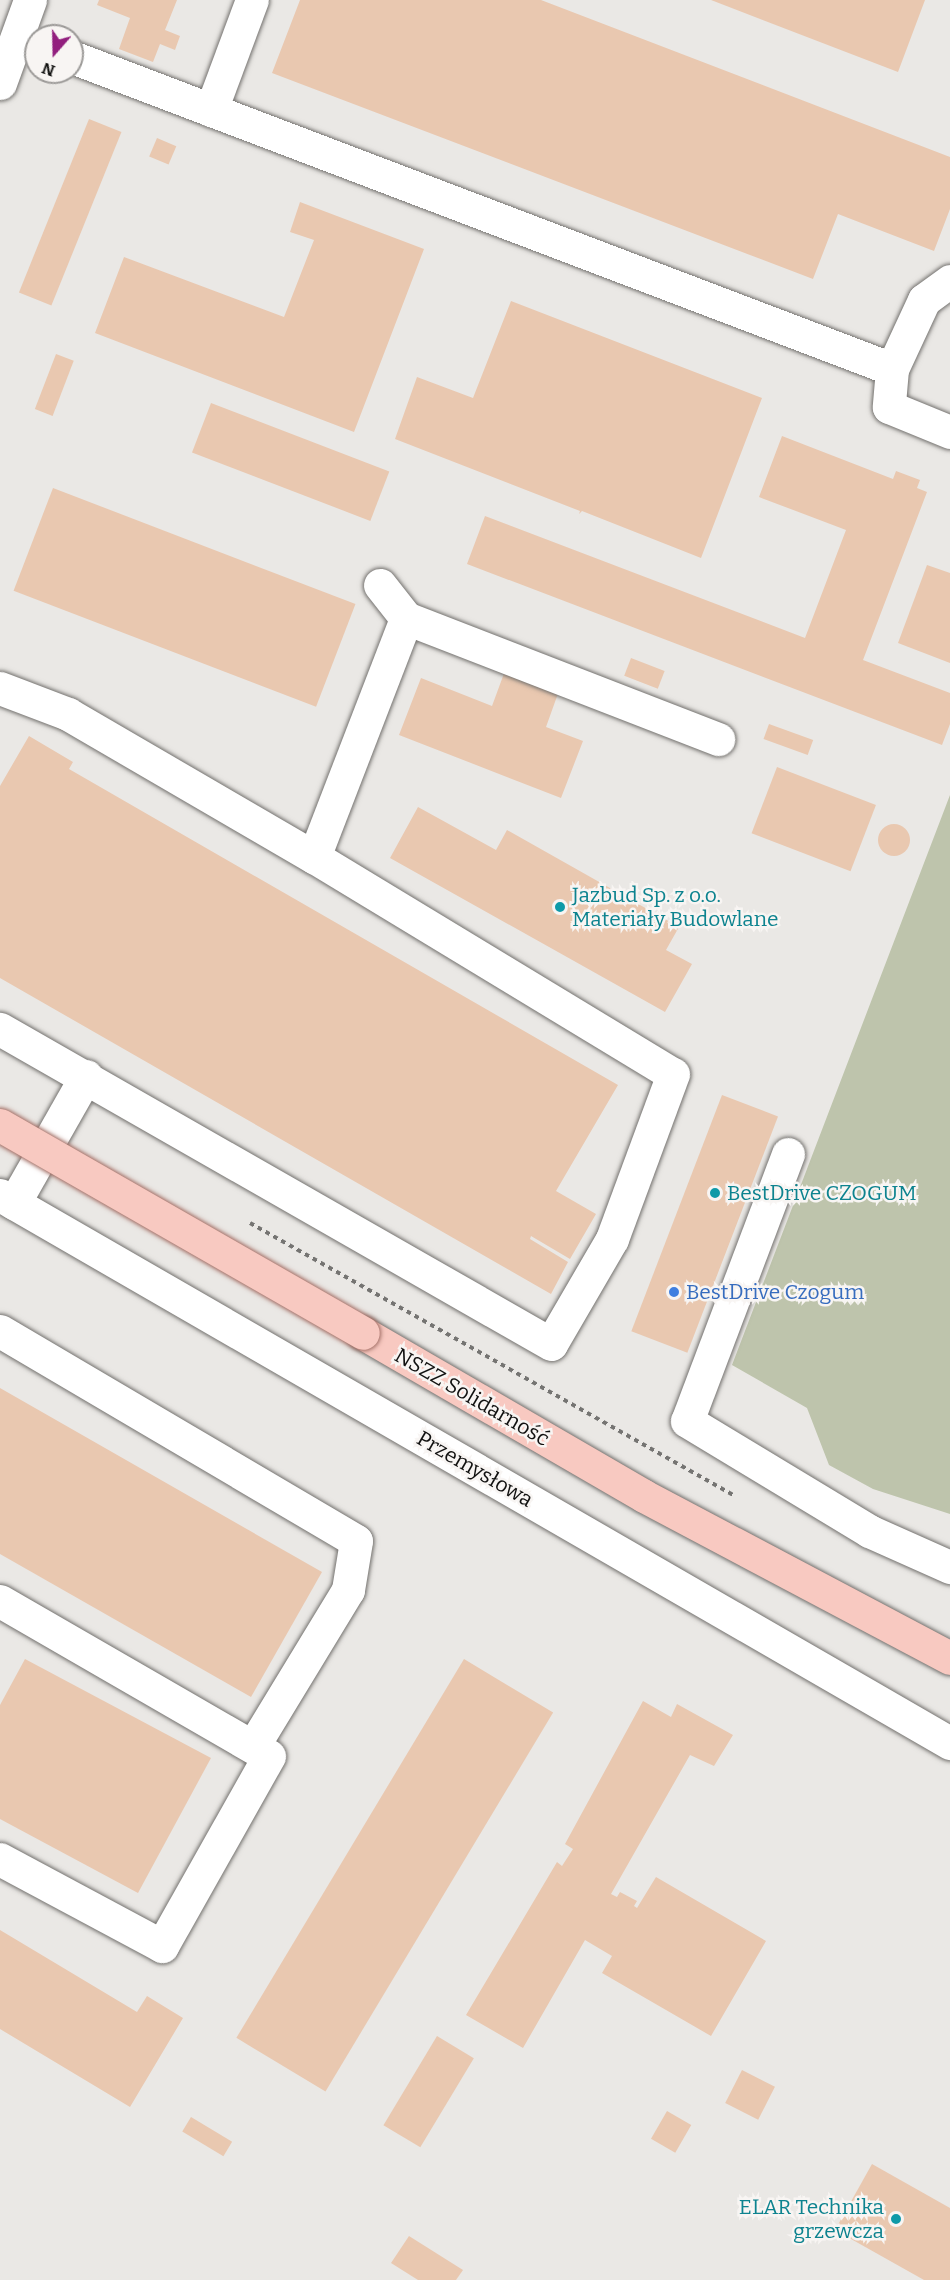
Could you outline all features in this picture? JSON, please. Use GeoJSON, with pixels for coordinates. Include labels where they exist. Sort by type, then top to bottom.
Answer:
{"type":"FeatureCollection","features":[{"type":"Feature","properties":{"kind":"main road","name":"NSZZ Solidarność"},"geometry":{"type":"LineString","coordinates":[[0,1125],[644,1496],[950,1658]]}},
{"type":"Feature","properties":{"kind":"street"},"geometry":{"type":"LineString","coordinates":[[0,83],[30,0]]}},
{"type":"Feature","properties":{"kind":"street"},"geometry":{"type":"LineString","coordinates":[[211,110],[252,0]]}},
{"type":"Feature","properties":{"kind":"street"},"geometry":{"type":"LineString","coordinates":[[84,62],[892,369]]}},
{"type":"Feature","properties":{"kind":"street"},"geometry":{"type":"LineString","coordinates":[[950,281],[924,300],[892,369],[890,407],[950,432]]}},
{"type":"Feature","properties":{"kind":"street"},"geometry":{"type":"LineString","coordinates":[[380,585],[406,618],[718,739]]}},
{"type":"Feature","properties":{"kind":"street"},"geometry":{"type":"LineString","coordinates":[[315,857],[406,618]]}},
{"type":"Feature","properties":{"kind":"street"},"geometry":{"type":"LineString","coordinates":[[0,688],[68,714],[315,857],[673,1074],[612,1239],[551,1344],[86,1076],[0,1029]]}},
{"type":"Feature","properties":{"kind":"street"},"geometry":{"type":"LineString","coordinates":[[7,1199],[86,1076]]}},
{"type":"Feature","properties":{"kind":"street"},"geometry":{"type":"LineString","coordinates":[[788,1154],[687,1421],[869,1532],[950,1567]]}},
{"type":"Feature","properties":{"kind":"street","name":"Przemysłowa"},"geometry":{"type":"LineString","coordinates":[[7,1199],[950,1743]]}},
{"type":"Feature","properties":{"kind":"street"},"geometry":{"type":"LineString","coordinates":[[0,1331],[356,1541],[348,1590],[253,1746]]}},
{"type":"Feature","properties":{"kind":"street"},"geometry":{"type":"LineString","coordinates":[[0,1601],[269,1756],[162,1946],[0,1859]]}},
{"type":"Feature","properties":{"kind":"green space"},"geometry":{"type":"Polygon","coordinates":[[[950,795],[950,1514],[873,1489],[829,1465],[807,1408],[732,1365],[950,795]]]}},
{"type":"Feature","properties":{"kind":"building"},"geometry":{"type":"Polygon","coordinates":[[[99,0],[177,0],[165,30],[180,36],[175,50],[160,44],[153,62],[119,49],[130,18],[97,5],[99,0]]]}},
{"type":"Feature","properties":{"kind":"building"},"geometry":{"type":"Polygon","coordinates":[[[300,0],[541,0],[950,157],[950,209],[934,251],[838,214],[813,279],[272,73],[300,0]]]}},
{"type":"Feature","properties":{"kind":"building"},"geometry":{"type":"Polygon","coordinates":[[[711,0],[925,0],[898,72],[711,0]]]}},
{"type":"Feature","properties":{"kind":"building"},"geometry":{"type":"Polygon","coordinates":[[[89,119],[121,132],[51,305],[19,292],[89,119]]]}},
{"type":"Feature","properties":{"kind":"building"},"geometry":{"type":"Polygon","coordinates":[[[157,138],[176,146],[169,165],[149,156],[157,138]]]}},
{"type":"Feature","properties":{"kind":"building"},"geometry":{"type":"Polygon","coordinates":[[[300,202],[424,249],[354,432],[95,333],[124,257],[284,317],[314,240],[290,232],[300,202]]]}},
{"type":"Feature","properties":{"kind":"building"},"geometry":{"type":"Polygon","coordinates":[[[511,301],[762,398],[701,558],[582,511],[579,514],[580,511],[395,439],[417,377],[473,398],[511,301]]]}},
{"type":"Feature","properties":{"kind":"building"},"geometry":{"type":"Polygon","coordinates":[[[56,354],[74,361],[53,416],[35,409],[56,354]]]}},
{"type":"Feature","properties":{"kind":"building"},"geometry":{"type":"Polygon","coordinates":[[[211,403],[389,471],[370,521],[192,452],[211,403]]]}},
{"type":"Feature","properties":{"kind":"building"},"geometry":{"type":"Polygon","coordinates":[[[782,436],[893,479],[896,471],[920,480],[917,488],[927,492],[863,660],[950,693],[950,724],[942,745],[467,564],[485,516],[805,638],[846,530],[759,497],[782,436]]]}},
{"type":"Feature","properties":{"kind":"building"},"geometry":{"type":"Polygon","coordinates":[[[53,488],[355,604],[316,707],[14,591],[53,488]]]}},
{"type":"Feature","properties":{"kind":"building"},"geometry":{"type":"Polygon","coordinates":[[[927,565],[950,573],[950,663],[898,643],[927,565]]]}},
{"type":"Feature","properties":{"kind":"building"},"geometry":{"type":"Polygon","coordinates":[[[631,658],[665,671],[658,689],[624,676],[631,658]]]}},
{"type":"Feature","properties":{"kind":"building"},"geometry":{"type":"Polygon","coordinates":[[[506,668],[560,688],[546,727],[583,741],[561,798],[399,735],[421,678],[492,706],[506,668]]]}},
{"type":"Feature","properties":{"kind":"building"},"geometry":{"type":"Polygon","coordinates":[[[769,724],[813,740],[808,755],[764,739],[769,724]]]}},
{"type":"Feature","properties":{"kind":"building"},"geometry":{"type":"Polygon","coordinates":[[[29,736],[73,762],[69,769],[618,1085],[556,1191],[596,1214],[570,1259],[531,1236],[530,1239],[568,1262],[551,1294],[0,978],[0,786],[29,736]]]}},
{"type":"Feature","properties":{"kind":"building"},"geometry":{"type":"Polygon","coordinates":[[[777,767],[876,805],[851,871],[752,833],[777,767]]]}},
{"type":"Feature","properties":{"kind":"building","name":"Jazbud Sp. z o.o. Materiały Budowlane"},"geometry":{"type":"Polygon","coordinates":[[[418,807],[496,850],[507,830],[679,927],[666,950],[692,964],[665,1012],[390,858],[418,807]]]}},
{"type":"Feature","properties":{"kind":"building"},"geometry":{"type":"Polygon","coordinates":[[[894,824],[905,829],[910,840],[905,851],[894,856],[883,851],[878,840],[883,829],[894,824]]]}},
{"type":"Feature","properties":{"kind":"building","name":"BestDrive CZOGUM"},"geometry":{"type":"Polygon","coordinates":[[[722,1095],[778,1117],[687,1353],[631,1331],[722,1095]]]}},
{"type":"Feature","properties":{"kind":"building"},"geometry":{"type":"Polygon","coordinates":[[[0,1388],[322,1572],[251,1697],[0,1554],[0,1388]]]}},
{"type":"Feature","properties":{"kind":"building"},"geometry":{"type":"Polygon","coordinates":[[[25,1659],[211,1758],[138,1893],[0,1819],[0,1705],[25,1659]]]}},
{"type":"Feature","properties":{"kind":"building"},"geometry":{"type":"Polygon","coordinates":[[[464,1659],[553,1713],[325,2091],[236,2038],[464,1659]]]}},
{"type":"Feature","properties":{"kind":"building"},"geometry":{"type":"Polygon","coordinates":[[[643,1701],[671,1717],[677,1704],[733,1735],[714,1766],[690,1755],[611,1894],[617,1897],[620,1892],[637,1901],[634,1906],[637,1908],[656,1877],[766,1941],[711,2036],[602,1973],[612,1956],[585,1940],[523,2048],[466,2015],[557,1862],[562,1866],[573,1849],[565,1844],[643,1701]]]}},
{"type":"Feature","properties":{"kind":"building"},"geometry":{"type":"Polygon","coordinates":[[[0,1930],[137,2012],[147,1996],[183,2018],[130,2107],[0,2029],[0,1930]]]}},
{"type":"Feature","properties":{"kind":"building"},"geometry":{"type":"Polygon","coordinates":[[[437,2036],[474,2058],[420,2147],[383,2125],[437,2036]]]}},
{"type":"Feature","properties":{"kind":"building"},"geometry":{"type":"Polygon","coordinates":[[[742,2070],[775,2087],[758,2120],[725,2103],[742,2070]]]}},
{"type":"Feature","properties":{"kind":"building"},"geometry":{"type":"Polygon","coordinates":[[[667,2111],[691,2125],[675,2153],[651,2139],[667,2111]]]}},
{"type":"Feature","properties":{"kind":"building"},"geometry":{"type":"Polygon","coordinates":[[[191,2117],[232,2142],[223,2156],[182,2132],[191,2117]]]}},
{"type":"Feature","properties":{"kind":"building","name":"ELAR Technika grzewcza"},"geometry":{"type":"Polygon","coordinates":[[[872,2164],[950,2208],[950,2280],[924,2280],[835,2230],[872,2164]]]}},
{"type":"Feature","properties":{"kind":"building"},"geometry":{"type":"Polygon","coordinates":[[[409,2236],[463,2270],[456,2280],[418,2280],[391,2263],[409,2236]]]}},
{"type":"Feature","properties":{"kind":"place","name":"Jazbud Sp. z o.o. Materiały Budowlane"},"geometry":{"type":"Point","coordinates":[560,907]}},
{"type":"Feature","properties":{"kind":"place","name":"BestDrive CZOGUM"},"geometry":{"type":"Point","coordinates":[715,1193]}},
{"type":"Feature","properties":{"kind":"place","name":"BestDrive Czogum"},"geometry":{"type":"Point","coordinates":[674,1292]}},
{"type":"Feature","properties":{"kind":"place","name":"ELAR Technika grzewcza"},"geometry":{"type":"Point","coordinates":[896,2219]}}]}
